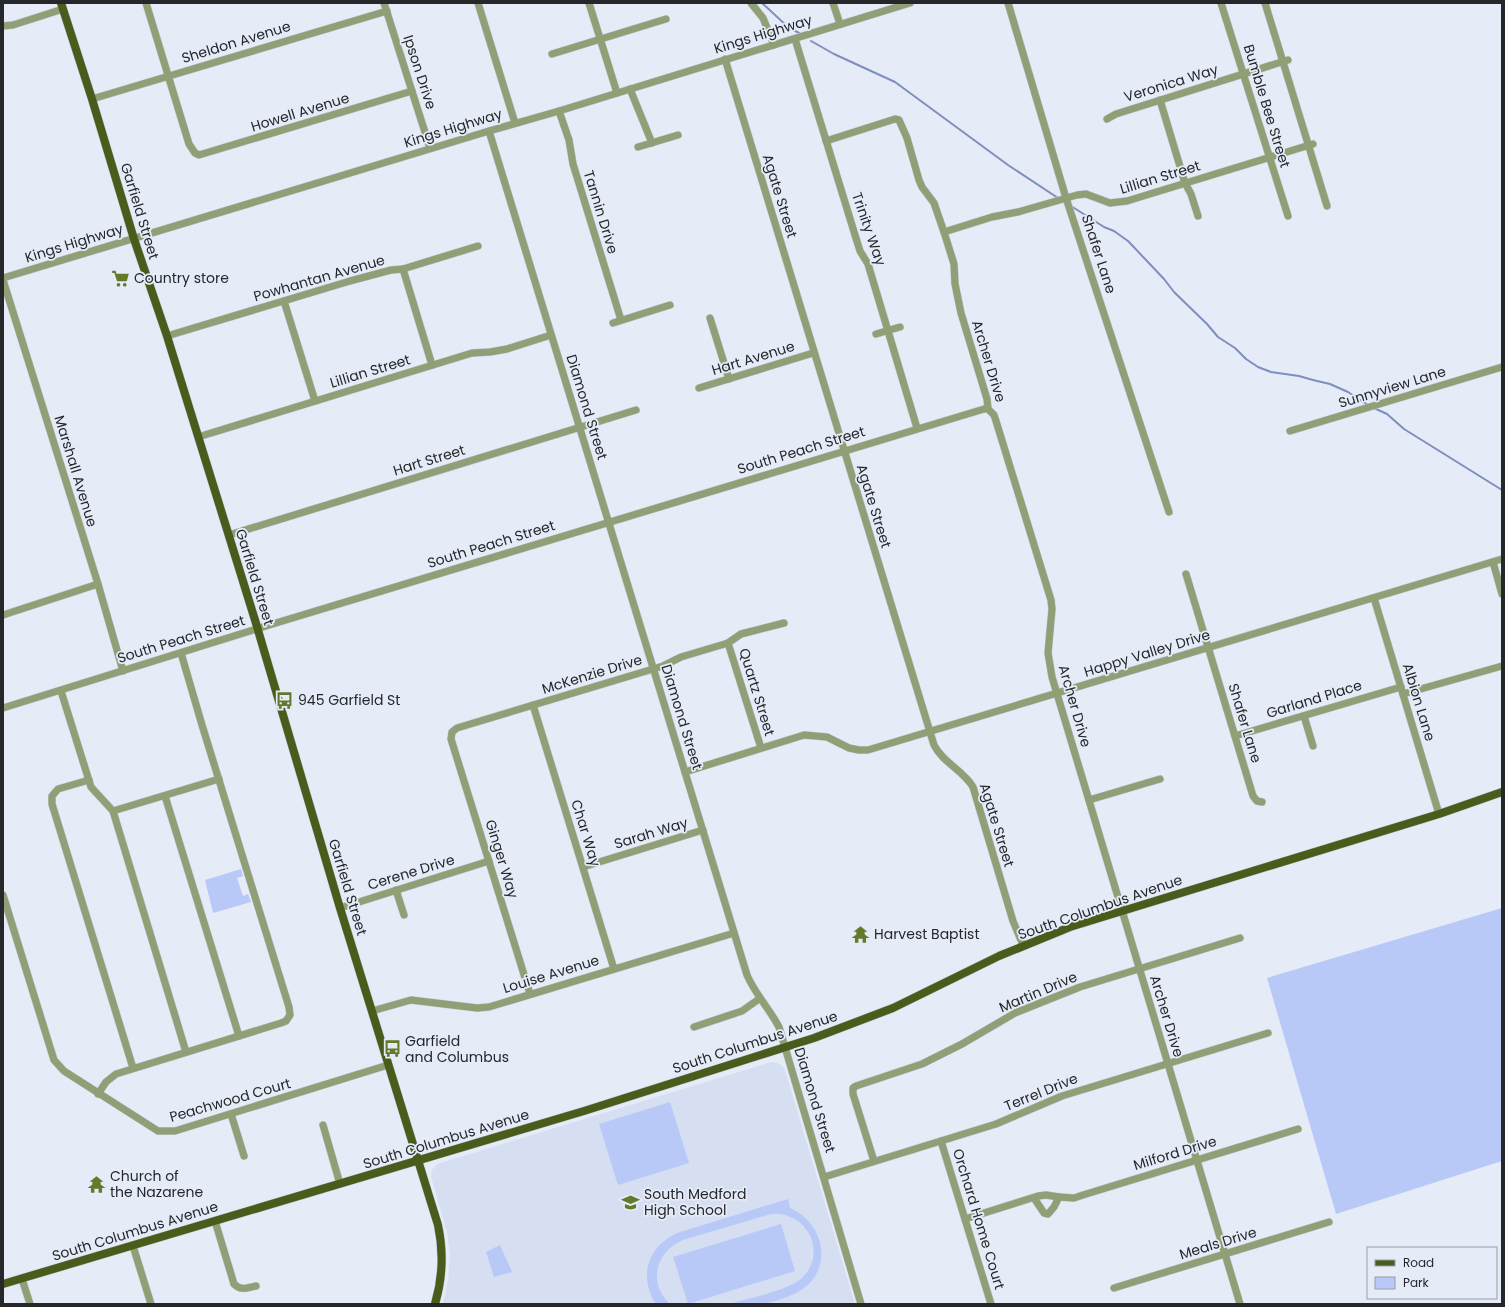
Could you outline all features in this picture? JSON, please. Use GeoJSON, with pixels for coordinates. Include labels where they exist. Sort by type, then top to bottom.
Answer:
{"type":"FeatureCollection","features":[{"type":"Feature","properties":{"kind":"main road","name":"Garfield Street"},"geometry":{"type":"LineString","coordinates":[[62,6],[92,99],[134,239],[167,336],[258,629],[340,908],[438,1225],[442,1247],[441,1280],[435,1304]]}},
{"type":"Feature","properties":{"kind":"main road","name":"South Columbus Avenue"},"geometry":{"type":"LineString","coordinates":[[3,1284],[584,1111],[824,1035],[893,1008],[1023,945],[1070,927],[1439,814],[1502,792]]}},
{"type":"Feature","properties":{"kind":"street"},"geometry":{"type":"LineString","coordinates":[[146,3],[168,76]]}},
{"type":"Feature","properties":{"kind":"street","name":"Ipson Drive"},"geometry":{"type":"LineString","coordinates":[[384,3],[430,148]]}},
{"type":"Feature","properties":{"kind":"street"},"geometry":{"type":"LineString","coordinates":[[478,3],[515,123]]}},
{"type":"Feature","properties":{"kind":"street"},"geometry":{"type":"LineString","coordinates":[[589,3],[617,93]]}},
{"type":"Feature","properties":{"kind":"street"},"geometry":{"type":"LineString","coordinates":[[751,3],[763,18],[774,45]]}},
{"type":"Feature","properties":{"kind":"street"},"geometry":{"type":"LineString","coordinates":[[833,3],[840,24]]}},
{"type":"Feature","properties":{"kind":"street","name":"Kings Highway"},"geometry":{"type":"LineString","coordinates":[[3,279],[910,3]]}},
{"type":"Feature","properties":{"kind":"street","name":"Shafer Lane"},"geometry":{"type":"LineString","coordinates":[[1008,3],[1066,198],[1169,512]]}},
{"type":"Feature","properties":{"kind":"street","name":"Bumble Bee Street"},"geometry":{"type":"LineString","coordinates":[[1221,3],[1288,216]]}},
{"type":"Feature","properties":{"kind":"street"},"geometry":{"type":"LineString","coordinates":[[1265,3],[1311,144],[1326,206]]}},
{"type":"Feature","properties":{"kind":"street"},"geometry":{"type":"LineString","coordinates":[[3,26],[13,25],[62,6]]}},
{"type":"Feature","properties":{"kind":"street","name":"Sheldon Avenue"},"geometry":{"type":"LineString","coordinates":[[92,99],[387,11]]}},
{"type":"Feature","properties":{"kind":"street"},"geometry":{"type":"LineString","coordinates":[[552,54],[600,38],[666,19]]}},
{"type":"Feature","properties":{"kind":"street","name":"Trinity Way"},"geometry":{"type":"LineString","coordinates":[[795,39],[859,248],[868,264],[917,428]]}},
{"type":"Feature","properties":{"kind":"street","name":"Agate Street"},"geometry":{"type":"LineString","coordinates":[[725,59],[929,732],[940,755],[964,775],[974,787],[1013,921],[1023,945]]}},
{"type":"Feature","properties":{"kind":"street","name":"Veronica Way"},"geometry":{"type":"LineString","coordinates":[[1107,119],[1116,114],[1285,61]]}},
{"type":"Feature","properties":{"kind":"street","name":"Howell Avenue"},"geometry":{"type":"LineString","coordinates":[[168,76],[189,144],[195,153],[199,155],[412,91]]}},
{"type":"Feature","properties":{"kind":"street"},"geometry":{"type":"LineString","coordinates":[[630,89],[652,143]]}},
{"type":"Feature","properties":{"kind":"street"},"geometry":{"type":"LineString","coordinates":[[1160,100],[1185,183],[1191,194],[1198,216]]}},
{"type":"Feature","properties":{"kind":"street","name":"Tannin Drive"},"geometry":{"type":"LineString","coordinates":[[559,111],[569,140],[573,164],[621,320]]}},
{"type":"Feature","properties":{"kind":"street","name":"Archer Drive"},"geometry":{"type":"LineString","coordinates":[[826,141],[895,119],[901,122],[919,180],[922,187],[934,202],[954,264],[957,297],[987,399],[988,409],[994,415],[996,421],[1051,600],[1052,609],[1048,653],[1057,694],[1240,1304]]}},
{"type":"Feature","properties":{"kind":"street","name":"Diamond Street"},"geometry":{"type":"LineString","coordinates":[[489,131],[747,975],[752,988],[759,999],[772,1014],[779,1027],[786,1047],[861,1304]]}},
{"type":"Feature","properties":{"kind":"street"},"geometry":{"type":"LineString","coordinates":[[638,147],[678,135]]}},
{"type":"Feature","properties":{"kind":"street","name":"Lillian Street"},"geometry":{"type":"LineString","coordinates":[[944,232],[992,217],[1018,212],[1066,198],[1086,194],[1110,203],[1119,203],[1311,144]]}},
{"type":"Feature","properties":{"kind":"street","name":"Powhantan Avenue"},"geometry":{"type":"LineString","coordinates":[[167,336],[350,281],[391,270],[403,269],[478,246]]}},
{"type":"Feature","properties":{"kind":"street"},"geometry":{"type":"LineString","coordinates":[[403,269],[432,365]]}},
{"type":"Feature","properties":{"kind":"street","name":"Marshall Avenue"},"geometry":{"type":"LineString","coordinates":[[3,279],[98,584],[123,671]]}},
{"type":"Feature","properties":{"kind":"street"},"geometry":{"type":"LineString","coordinates":[[284,302],[315,401]]}},
{"type":"Feature","properties":{"kind":"street"},"geometry":{"type":"LineString","coordinates":[[613,323],[670,305]]}},
{"type":"Feature","properties":{"kind":"street"},"geometry":{"type":"LineString","coordinates":[[710,318],[729,379]]}},
{"type":"Feature","properties":{"kind":"street"},"geometry":{"type":"LineString","coordinates":[[876,334],[900,327]]}},
{"type":"Feature","properties":{"kind":"street","name":"Lillian Street"},"geometry":{"type":"LineString","coordinates":[[198,437],[472,353],[501,350],[551,335]]}},
{"type":"Feature","properties":{"kind":"street","name":"Hart Avenue"},"geometry":{"type":"LineString","coordinates":[[699,388],[813,353]]}},
{"type":"Feature","properties":{"kind":"street","name":"Sunnyview Lane"},"geometry":{"type":"LineString","coordinates":[[1290,431],[1502,367]]}},
{"type":"Feature","properties":{"kind":"street","name":"South Peach Street"},"geometry":{"type":"LineString","coordinates":[[3,708],[843,450],[988,409]]}},
{"type":"Feature","properties":{"kind":"street","name":"Hart Street"},"geometry":{"type":"LineString","coordinates":[[229,535],[636,410]]}},
{"type":"Feature","properties":{"kind":"street","name":"Happy Valley Drive"},"geometry":{"type":"LineString","coordinates":[[685,772],[804,735],[827,737],[849,748],[868,750],[1502,560]]}},
{"type":"Feature","properties":{"kind":"street"},"geometry":{"type":"LineString","coordinates":[[1493,562],[1502,594]]}},
{"type":"Feature","properties":{"kind":"street","name":"Shafer Lane"},"geometry":{"type":"LineString","coordinates":[[1186,574],[1253,796],[1257,801],[1262,802]]}},
{"type":"Feature","properties":{"kind":"street"},"geometry":{"type":"LineString","coordinates":[[3,616],[98,584]]}},
{"type":"Feature","properties":{"kind":"street","name":"Albion Lane"},"geometry":{"type":"LineString","coordinates":[[1374,598],[1439,814]]}},
{"type":"Feature","properties":{"kind":"street","name":"McKenzie Drive"},"geometry":{"type":"LineString","coordinates":[[452,732],[457,728],[654,668],[681,657],[728,643],[741,634],[784,623]]}},
{"type":"Feature","properties":{"kind":"street","name":"Quartz Street"},"geometry":{"type":"LineString","coordinates":[[728,643],[761,748]]}},
{"type":"Feature","properties":{"kind":"street"},"geometry":{"type":"LineString","coordinates":[[98,1094],[110,1077],[116,1074],[281,1023],[286,1021],[290,1015],[181,653]]}},
{"type":"Feature","properties":{"kind":"street"},"geometry":{"type":"LineString","coordinates":[[1403,694],[1502,666]]}},
{"type":"Feature","properties":{"kind":"street","name":"Garland Place"},"geometry":{"type":"LineString","coordinates":[[1235,736],[1401,687]]}},
{"type":"Feature","properties":{"kind":"street"},"geometry":{"type":"LineString","coordinates":[[61,690],[92,787],[113,811],[186,1052]]}},
{"type":"Feature","properties":{"kind":"street","name":"Char Way"},"geometry":{"type":"LineString","coordinates":[[533,705],[614,968]]}},
{"type":"Feature","properties":{"kind":"street"},"geometry":{"type":"LineString","coordinates":[[1304,716],[1313,746]]}},
{"type":"Feature","properties":{"kind":"street","name":"Ginger Way"},"geometry":{"type":"LineString","coordinates":[[452,732],[451,739],[530,994]]}},
{"type":"Feature","properties":{"kind":"street"},"geometry":{"type":"LineString","coordinates":[[113,811],[219,779]]}},
{"type":"Feature","properties":{"kind":"street"},"geometry":{"type":"LineString","coordinates":[[1089,800],[1160,779]]}},
{"type":"Feature","properties":{"kind":"street"},"geometry":{"type":"LineString","coordinates":[[89,780],[58,789],[52,796],[52,804],[133,1068]]}},
{"type":"Feature","properties":{"kind":"street"},"geometry":{"type":"LineString","coordinates":[[165,796],[239,1036]]}},
{"type":"Feature","properties":{"kind":"street","name":"Sarah Way"},"geometry":{"type":"LineString","coordinates":[[583,867],[703,830]]}},
{"type":"Feature","properties":{"kind":"street","name":"Cerene Drive"},"geometry":{"type":"LineString","coordinates":[[340,908],[489,861]]}},
{"type":"Feature","properties":{"kind":"street"},"geometry":{"type":"LineString","coordinates":[[396,890],[404,915]]}},
{"type":"Feature","properties":{"kind":"street","name":"Peachwood Court"},"geometry":{"type":"LineString","coordinates":[[3,898],[54,1060],[64,1071],[158,1131],[174,1131],[388,1065]]}},
{"type":"Feature","properties":{"kind":"street","name":"Louise Avenue"},"geometry":{"type":"LineString","coordinates":[[372,1011],[411,1000],[483,1008],[734,933]]}},
{"type":"Feature","properties":{"kind":"street","name":"Martin Drive"},"geometry":{"type":"LineString","coordinates":[[874,1161],[853,1094],[853,1088],[860,1084],[904,1070],[940,1056],[1016,1013],[1041,1002],[1080,987],[1240,938]]}},
{"type":"Feature","properties":{"kind":"street"},"geometry":{"type":"LineString","coordinates":[[694,1027],[742,1011],[759,999]]}},
{"type":"Feature","properties":{"kind":"street","name":"Terrel Drive"},"geometry":{"type":"LineString","coordinates":[[824,1177],[996,1124],[1062,1096],[1268,1033]]}},
{"type":"Feature","properties":{"kind":"street"},"geometry":{"type":"LineString","coordinates":[[231,1114],[244,1156]]}},
{"type":"Feature","properties":{"kind":"street"},"geometry":{"type":"LineString","coordinates":[[322,1126],[340,1184]]}},
{"type":"Feature","properties":{"kind":"street","name":"Milford Drive"},"geometry":{"type":"LineString","coordinates":[[965,1219],[1046,1195],[1074,1198],[1298,1129]]}},
{"type":"Feature","properties":{"kind":"street","name":"Orchard Home Court"},"geometry":{"type":"LineString","coordinates":[[941,1141],[991,1304]]}},
{"type":"Feature","properties":{"kind":"street"},"geometry":{"type":"LineString","coordinates":[[1034,1198],[1044,1213],[1048,1214],[1054,1207],[1059,1197]]}},
{"type":"Feature","properties":{"kind":"street"},"geometry":{"type":"LineString","coordinates":[[215,1221],[234,1284],[243,1289],[256,1286]]}},
{"type":"Feature","properties":{"kind":"street","name":"Meals Drive"},"geometry":{"type":"LineString","coordinates":[[1114,1288],[1329,1222]]}},
{"type":"Feature","properties":{"kind":"street"},"geometry":{"type":"LineString","coordinates":[[133,1246],[151,1304]]}},
{"type":"Feature","properties":{"kind":"street"},"geometry":{"type":"LineString","coordinates":[[22,1279],[30,1304]]}},
{"type":"Feature","properties":{"kind":"shaded area","name":"South Medford High School"},"geometry":{"type":"Polygon","coordinates":[[[771,1062],[778,1063],[785,1070],[855,1304],[443,1304],[448,1281],[450,1255],[447,1232],[431,1177],[432,1170],[437,1164],[771,1062]]]}},
{"type":"Feature","properties":{"kind":"green space"},"geometry":{"type":"Polygon","coordinates":[[[241,869],[243,876],[237,878],[243,896],[248,894],[251,902],[213,913],[205,880],[241,869]]]}},
{"type":"Feature","properties":{"kind":"green space"},"geometry":{"type":"Polygon","coordinates":[[[1502,908],[1502,1161],[1336,1214],[1267,978],[1502,908]]]}},
{"type":"Feature","properties":{"kind":"green space"},"geometry":{"type":"Polygon","coordinates":[[[670,1102],[689,1163],[618,1185],[599,1124],[670,1102]]]}},
{"type":"Feature","properties":{"kind":"green space"},"geometry":{"type":"Polygon","coordinates":[[[788,1199],[790,1208],[802,1215],[812,1225],[818,1237],[821,1249],[821,1262],[816,1274],[808,1285],[792,1295],[769,1303],[729,1304],[787,1287],[801,1279],[809,1269],[813,1257],[813,1246],[810,1236],[804,1226],[795,1219],[784,1215],[771,1214],[683,1240],[674,1245],[666,1252],[661,1260],[657,1277],[663,1296],[670,1304],[655,1303],[647,1281],[647,1271],[654,1252],[669,1237],[680,1232],[788,1199]]]}},
{"type":"Feature","properties":{"kind":"green space"},"geometry":{"type":"Polygon","coordinates":[[[781,1224],[795,1271],[688,1304],[673,1257],[781,1224]]]}},
{"type":"Feature","properties":{"kind":"green space"},"geometry":{"type":"Polygon","coordinates":[[[500,1245],[512,1272],[494,1277],[486,1252],[500,1245]]]}},
{"type":"Feature","properties":{"kind":"waterway"},"geometry":{"type":"LineString","coordinates":[[762,3],[788,27],[799,33]]}},
{"type":"Feature","properties":{"kind":"waterway"},"geometry":{"type":"LineString","coordinates":[[811,41],[834,54],[895,82],[1008,165],[1058,198]]}},
{"type":"Feature","properties":{"kind":"waterway"},"geometry":{"type":"LineString","coordinates":[[1071,206],[1128,241],[1164,279],[1174,292],[1207,324],[1218,337],[1235,348],[1246,359],[1258,367],[1271,372],[1299,376],[1330,384],[1348,392],[1368,405]]}},
{"type":"Feature","properties":{"kind":"waterway"},"geometry":{"type":"LineString","coordinates":[[1374,408],[1387,414],[1404,429],[1502,490]]}},
{"type":"Feature","properties":{"kind":"place","name":"Country store"},"geometry":{"type":"Point","coordinates":[121,278]}},
{"type":"Feature","properties":{"kind":"place","name":"945 Garfield St"},"geometry":{"type":"Point","coordinates":[285,700]}},
{"type":"Feature","properties":{"kind":"place","name":"Harvest Baptist"},"geometry":{"type":"Point","coordinates":[861,934]}},
{"type":"Feature","properties":{"kind":"place","name":"Garfield and Columbus"},"geometry":{"type":"Point","coordinates":[392,1049]}},
{"type":"Feature","properties":{"kind":"place","name":"Church of the Nazarene"},"geometry":{"type":"Point","coordinates":[97,1184]}},
{"type":"Feature","properties":{"kind":"place","name":"South Medford High School"},"geometry":{"type":"Point","coordinates":[631,1202]}}]}
